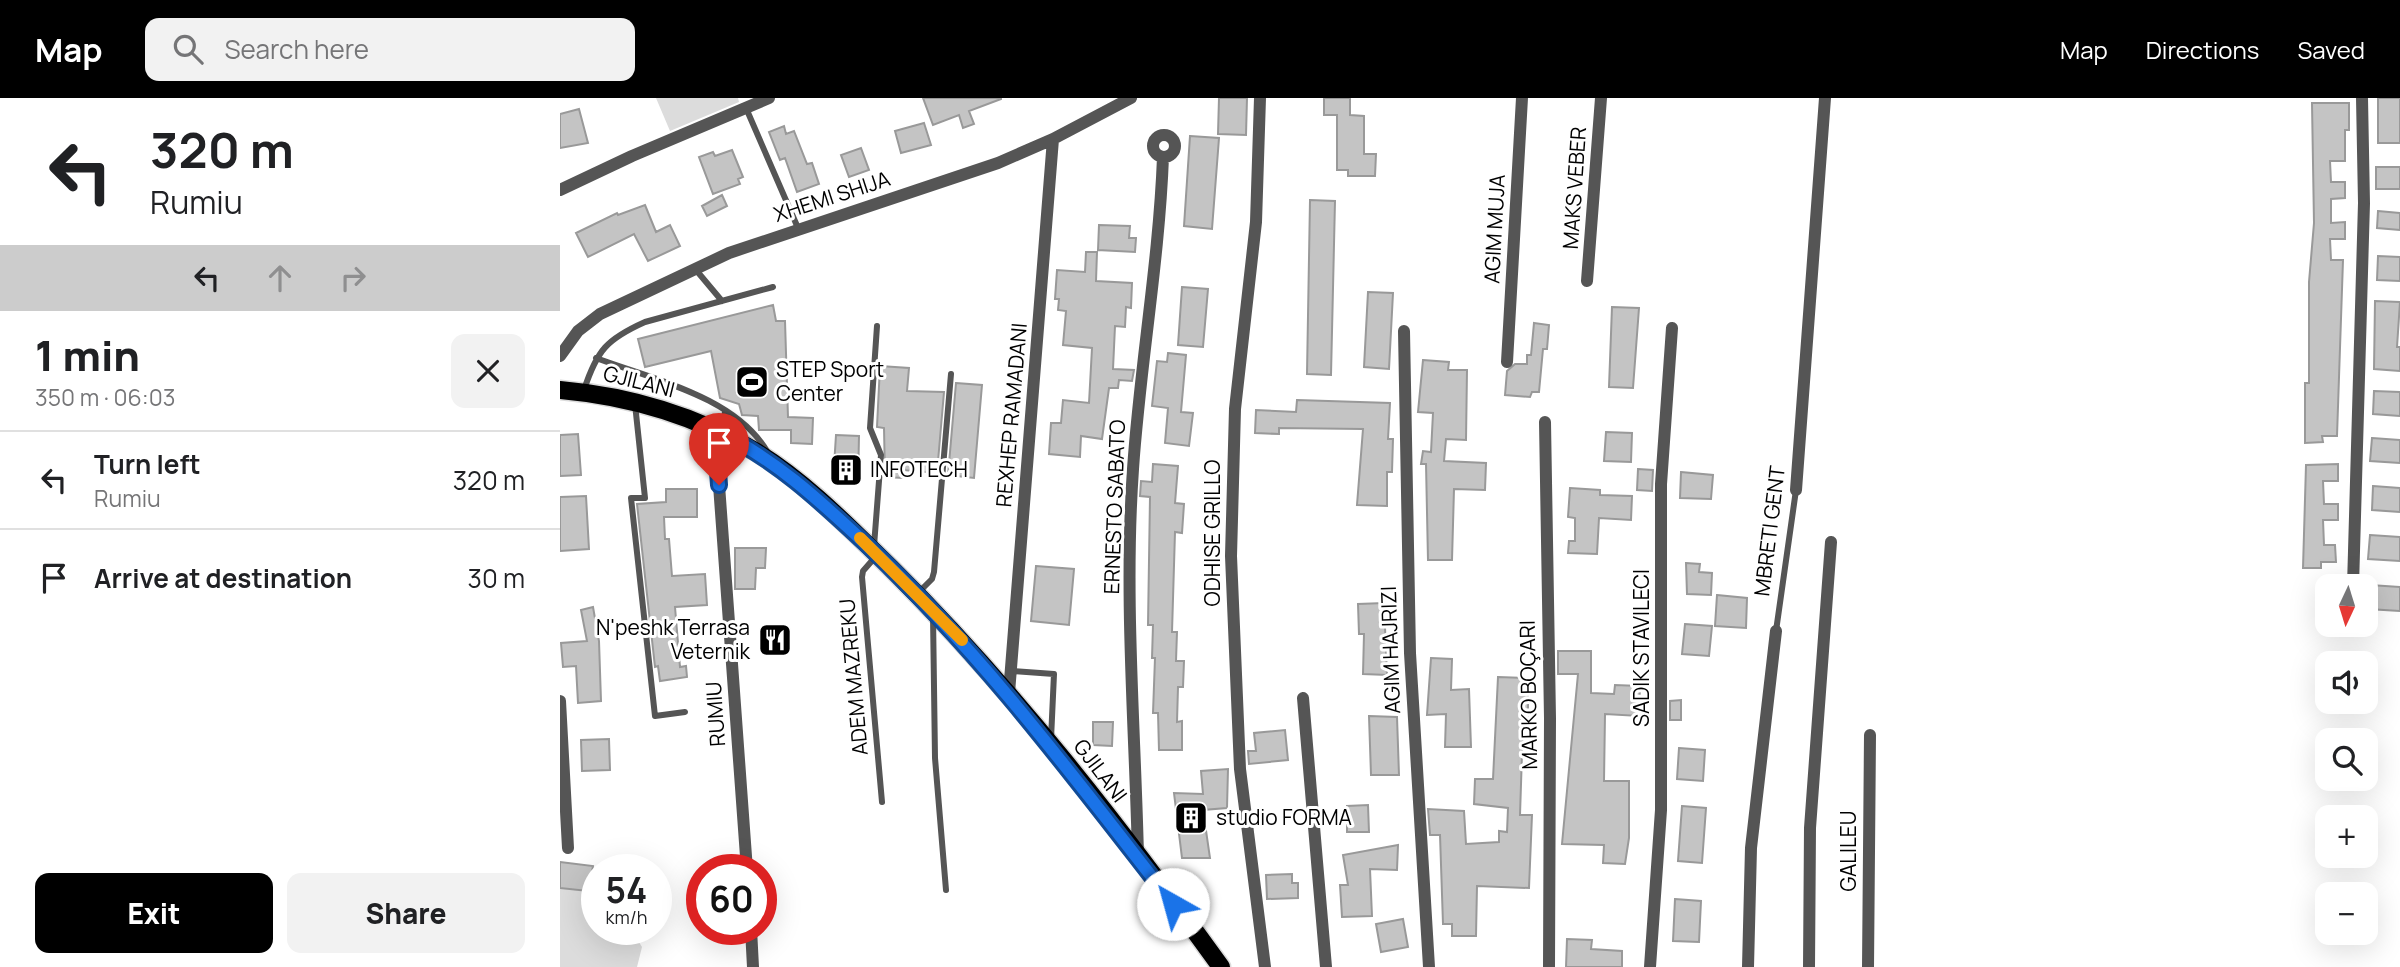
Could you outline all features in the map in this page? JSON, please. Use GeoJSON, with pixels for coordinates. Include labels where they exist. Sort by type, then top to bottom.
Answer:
{"type":"FeatureCollection","features":[{"type":"Feature","properties":{"kind":"main road","name":"GJILANI"},"geometry":{"type":"LineString","coordinates":[[560,390],[635,402],[719,432],[775,464],[876,553],[1009,693],[1221,967]]}},
{"type":"Feature","properties":{"kind":"street"},"geometry":{"type":"LineString","coordinates":[[560,190],[769,98]]}},
{"type":"Feature","properties":{"kind":"street","name":"XHEMI SHIJA"},"geometry":{"type":"LineString","coordinates":[[560,356],[578,331],[594,318],[739,249],[998,163],[1054,139],[1130,98]]}},
{"type":"Feature","properties":{"kind":"street","name":"ODHISE GRILLO"},"geometry":{"type":"LineString","coordinates":[[1260,98],[1256,222],[1234,410],[1230,504],[1235,713],[1265,967]]}},
{"type":"Feature","properties":{"kind":"street","name":"AGIM MUJA"},"geometry":{"type":"LineString","coordinates":[[1507,362],[1522,98]]}},
{"type":"Feature","properties":{"kind":"street","name":"MAKS VEBER"},"geometry":{"type":"LineString","coordinates":[[1587,281],[1601,98]]}},
{"type":"Feature","properties":{"kind":"street","name":"MBRETI GENT"},"geometry":{"type":"LineString","coordinates":[[1796,490],[1825,98]]}},
{"type":"Feature","properties":{"kind":"street"},"geometry":{"type":"LineString","coordinates":[[2353,574],[2364,203],[2362,98]]}},
{"type":"Feature","properties":{"kind":"street","name":"REXHEP RAMADANI"},"geometry":{"type":"LineString","coordinates":[[1009,693],[1054,139]]}},
{"type":"Feature","properties":{"kind":"street","name":"ERNESTO SABATO"},"geometry":{"type":"LineString","coordinates":[[1139,859],[1129,541],[1139,393],[1159,225],[1163,157]]}},
{"type":"Feature","properties":{"kind":"street","name":"SADIK STAVILECI"},"geometry":{"type":"LineString","coordinates":[[1650,967],[1661,810],[1661,484],[1672,328]]}},
{"type":"Feature","properties":{"kind":"street","name":"AGIM HAJRIZI"},"geometry":{"type":"LineString","coordinates":[[1404,331],[1410,653],[1429,967]]}},
{"type":"Feature","properties":{"kind":"street","name":"MARKO BOÇARI"},"geometry":{"type":"LineString","coordinates":[[1545,422],[1550,718],[1549,967]]}},
{"type":"Feature","properties":{"kind":"street","name":"RUMIU"},"geometry":{"type":"LineString","coordinates":[[719,432],[746,854]]}},
{"type":"Feature","properties":{"kind":"street"},"geometry":{"type":"LineString","coordinates":[[1809,967],[1810,828],[1831,541]]}},
{"type":"Feature","properties":{"kind":"street","name":"MBRETI GENT"},"geometry":{"type":"LineString","coordinates":[[1748,967],[1751,848],[1776,631]]}},
{"type":"Feature","properties":{"kind":"street"},"geometry":{"type":"LineString","coordinates":[[1303,698],[1326,967]]}},
{"type":"Feature","properties":{"kind":"street"},"geometry":{"type":"LineString","coordinates":[[560,701],[568,848]]}},
{"type":"Feature","properties":{"kind":"street","name":"GALILEU"},"geometry":{"type":"LineString","coordinates":[[1868,967],[1870,735]]}},
{"type":"Feature","properties":{"kind":"street"},"geometry":{"type":"LineString","coordinates":[[752,945],[753,967]]}},
{"type":"Feature","properties":{"kind":"lane"},"geometry":{"type":"LineString","coordinates":[[746,108],[798,228]]}},
{"type":"Feature","properties":{"kind":"lane"},"geometry":{"type":"LineString","coordinates":[[696,270],[722,300]]}},
{"type":"Feature","properties":{"kind":"lane"},"geometry":{"type":"LineString","coordinates":[[584,393],[596,358],[610,341],[626,330],[645,322],[773,287]]}},
{"type":"Feature","properties":{"kind":"lane"},"geometry":{"type":"LineString","coordinates":[[876,553],[881,455],[870,428],[877,326]]}},
{"type":"Feature","properties":{"kind":"lane"},"geometry":{"type":"LineString","coordinates":[[596,358],[725,411],[758,435],[775,464]]}},
{"type":"Feature","properties":{"kind":"lane"},"geometry":{"type":"LineString","coordinates":[[917,594],[932,579],[934,572],[951,374]]}},
{"type":"Feature","properties":{"kind":"lane"},"geometry":{"type":"LineString","coordinates":[[635,402],[645,498],[631,498],[656,716],[685,712]]}},
{"type":"Feature","properties":{"kind":"lane"},"geometry":{"type":"LineString","coordinates":[[719,432],[725,411]]}},
{"type":"Feature","properties":{"kind":"lane","name":"MBRETI GENT"},"geometry":{"type":"LineString","coordinates":[[1776,631],[1796,490]]}},
{"type":"Feature","properties":{"kind":"lane","name":"ADEM MAZREKU"},"geometry":{"type":"LineString","coordinates":[[876,553],[862,577],[882,803]]}},
{"type":"Feature","properties":{"kind":"lane"},"geometry":{"type":"LineString","coordinates":[[933,610],[934,733],[946,890]]}},
{"type":"Feature","properties":{"kind":"lane"},"geometry":{"type":"LineString","coordinates":[[1011,671],[1054,674],[1051,744]]}},
{"type":"Feature","properties":{"kind":"shaded area"},"geometry":{"type":"Polygon","coordinates":[[[656,98],[738,98],[739,102],[670,131],[656,98]]]}},
{"type":"Feature","properties":{"kind":"shaded area"},"geometry":{"type":"Polygon","coordinates":[[[560,882],[581,890],[581,945],[642,947],[637,967],[560,967],[560,882]]]}},
{"type":"Feature","properties":{"kind":"building"},"geometry":{"type":"Polygon","coordinates":[[[923,98],[1001,99],[969,111],[974,124],[963,128],[959,115],[933,125],[923,98]]]}},
{"type":"Feature","properties":{"kind":"building"},"geometry":{"type":"Polygon","coordinates":[[[1219,98],[1247,98],[1246,135],[1218,134],[1219,98]]]}},
{"type":"Feature","properties":{"kind":"building"},"geometry":{"type":"Polygon","coordinates":[[[1324,98],[1350,98],[1350,115],[1364,116],[1364,154],[1376,154],[1375,176],[1348,176],[1348,170],[1337,170],[1337,115],[1324,115],[1324,98]]]}},
{"type":"Feature","properties":{"kind":"building"},"geometry":{"type":"Polygon","coordinates":[[[2378,98],[2400,98],[2400,143],[2378,143],[2378,98]]]}},
{"type":"Feature","properties":{"kind":"building"},"geometry":{"type":"Polygon","coordinates":[[[2312,103],[2349,103],[2349,130],[2345,130],[2345,161],[2330,161],[2331,182],[2345,182],[2345,198],[2331,199],[2331,223],[2345,222],[2345,239],[2330,239],[2331,260],[2343,260],[2337,436],[2322,436],[2323,442],[2305,443],[2305,383],[2309,383],[2309,282],[2314,223],[2312,103]]]}},
{"type":"Feature","properties":{"kind":"building"},"geometry":{"type":"Polygon","coordinates":[[[579,109],[588,143],[560,148],[560,114],[579,109]]]}},
{"type":"Feature","properties":{"kind":"building"},"geometry":{"type":"Polygon","coordinates":[[[924,123],[931,145],[901,153],[895,131],[924,123]]]}},
{"type":"Feature","properties":{"kind":"building"},"geometry":{"type":"Polygon","coordinates":[[[784,126],[786,134],[794,131],[807,164],[812,163],[819,184],[797,192],[785,158],[780,160],[769,132],[784,126]]]}},
{"type":"Feature","properties":{"kind":"building"},"geometry":{"type":"Polygon","coordinates":[[[1190,136],[1219,138],[1212,229],[1184,226],[1190,136]]]}},
{"type":"Feature","properties":{"kind":"building"},"geometry":{"type":"Polygon","coordinates":[[[861,148],[869,170],[849,177],[841,155],[861,148]]]}},
{"type":"Feature","properties":{"kind":"building"},"geometry":{"type":"Polygon","coordinates":[[[732,150],[743,177],[738,179],[740,184],[713,194],[699,157],[713,152],[715,156],[732,150]]]}},
{"type":"Feature","properties":{"kind":"building"},"geometry":{"type":"Polygon","coordinates":[[[2376,167],[2400,167],[2400,189],[2376,189],[2376,167]]]}},
{"type":"Feature","properties":{"kind":"building"},"geometry":{"type":"Polygon","coordinates":[[[722,195],[727,206],[707,216],[702,206],[722,195]]]}},
{"type":"Feature","properties":{"kind":"building"},"geometry":{"type":"Polygon","coordinates":[[[1310,200],[1335,201],[1331,375],[1307,374],[1310,200]]]}},
{"type":"Feature","properties":{"kind":"building"},"geometry":{"type":"Polygon","coordinates":[[[645,205],[656,232],[670,225],[680,246],[648,261],[634,234],[588,257],[576,233],[617,213],[618,215],[645,205]]]}},
{"type":"Feature","properties":{"kind":"building"},"geometry":{"type":"Polygon","coordinates":[[[2378,211],[2400,213],[2400,230],[2377,228],[2378,211]]]}},
{"type":"Feature","properties":{"kind":"building"},"geometry":{"type":"Polygon","coordinates":[[[1099,225],[1130,226],[1129,238],[1136,238],[1135,252],[1098,250],[1099,225]]]}},
{"type":"Feature","properties":{"kind":"building"},"geometry":{"type":"Polygon","coordinates":[[[1086,252],[1097,252],[1096,281],[1132,283],[1131,308],[1126,307],[1125,327],[1115,326],[1113,369],[1134,370],[1132,381],[1119,380],[1118,388],[1109,388],[1102,439],[1081,436],[1080,457],[1049,454],[1051,423],[1061,423],[1063,400],[1089,403],[1092,348],[1063,345],[1066,311],[1058,310],[1059,299],[1055,299],[1057,270],[1085,272],[1086,252]]]}},
{"type":"Feature","properties":{"kind":"building"},"geometry":{"type":"Polygon","coordinates":[[[2378,256],[2400,257],[2400,281],[2377,280],[2378,256]]]}},
{"type":"Feature","properties":{"kind":"building"},"geometry":{"type":"Polygon","coordinates":[[[1182,287],[1208,289],[1203,347],[1178,345],[1182,287]]]}},
{"type":"Feature","properties":{"kind":"building"},"geometry":{"type":"Polygon","coordinates":[[[1368,292],[1393,293],[1389,369],[1364,367],[1368,292]]]}},
{"type":"Feature","properties":{"kind":"building"},"geometry":{"type":"Polygon","coordinates":[[[2375,301],[2400,302],[2397,347],[2400,347],[2400,371],[2374,369],[2375,301]]]}},
{"type":"Feature","properties":{"kind":"building","name":"STEP Sport Center"},"geometry":{"type":"Polygon","coordinates":[[[773,305],[776,321],[785,321],[788,417],[813,418],[812,444],[791,443],[791,430],[759,430],[758,416],[742,415],[739,404],[720,398],[711,351],[645,367],[638,339],[773,305]]]}},
{"type":"Feature","properties":{"kind":"building"},"geometry":{"type":"Polygon","coordinates":[[[1612,307],[1639,308],[1633,388],[1609,387],[1612,307]]]}},
{"type":"Feature","properties":{"kind":"building"},"geometry":{"type":"Polygon","coordinates":[[[1534,323],[1549,325],[1547,349],[1543,349],[1539,392],[1532,392],[1530,397],[1505,395],[1507,371],[1515,364],[1527,364],[1527,355],[1531,355],[1534,323]]]}},
{"type":"Feature","properties":{"kind":"building"},"geometry":{"type":"Polygon","coordinates":[[[1168,353],[1186,355],[1181,412],[1193,413],[1189,446],[1165,443],[1168,408],[1152,406],[1157,361],[1167,362],[1168,353]]]}},
{"type":"Feature","properties":{"kind":"building"},"geometry":{"type":"Polygon","coordinates":[[[1423,360],[1449,362],[1448,370],[1467,370],[1466,440],[1446,439],[1444,461],[1486,463],[1485,490],[1454,489],[1452,560],[1428,560],[1426,464],[1421,464],[1423,451],[1431,452],[1433,413],[1418,412],[1423,360]]]}},
{"type":"Feature","properties":{"kind":"building"},"geometry":{"type":"Polygon","coordinates":[[[880,366],[909,368],[907,391],[944,392],[937,473],[903,470],[903,478],[885,477],[884,428],[877,427],[880,366]]]}},
{"type":"Feature","properties":{"kind":"building"},"geometry":{"type":"Polygon","coordinates":[[[956,383],[982,385],[974,478],[948,475],[956,383]]]}},
{"type":"Feature","properties":{"kind":"building"},"geometry":{"type":"Polygon","coordinates":[[[2374,391],[2400,392],[2400,416],[2373,414],[2374,391]]]}},
{"type":"Feature","properties":{"kind":"building"},"geometry":{"type":"Polygon","coordinates":[[[1297,400],[1390,403],[1388,439],[1393,439],[1392,472],[1387,472],[1387,506],[1357,505],[1363,429],[1279,428],[1279,434],[1255,433],[1256,410],[1296,412],[1297,400]]]}},
{"type":"Feature","properties":{"kind":"building"},"geometry":{"type":"Polygon","coordinates":[[[1606,432],[1632,433],[1631,462],[1604,461],[1606,432]]]}},
{"type":"Feature","properties":{"kind":"building"},"geometry":{"type":"Polygon","coordinates":[[[578,434],[581,475],[560,476],[560,435],[578,434]]]}},
{"type":"Feature","properties":{"kind":"building","name":"INFOTECH"},"geometry":{"type":"Polygon","coordinates":[[[836,435],[859,436],[858,483],[833,482],[836,435]]]}},
{"type":"Feature","properties":{"kind":"building"},"geometry":{"type":"Polygon","coordinates":[[[2372,438],[2400,440],[2400,463],[2370,461],[2372,438]]]}},
{"type":"Feature","properties":{"kind":"building"},"geometry":{"type":"Polygon","coordinates":[[[1153,464],[1178,466],[1175,503],[1184,504],[1182,533],[1175,532],[1172,632],[1177,632],[1176,661],[1184,661],[1183,687],[1178,687],[1177,722],[1182,721],[1182,750],[1159,750],[1158,713],[1153,713],[1155,658],[1152,658],[1153,625],[1148,625],[1150,497],[1140,496],[1141,481],[1152,482],[1153,464]]]}},
{"type":"Feature","properties":{"kind":"building"},"geometry":{"type":"Polygon","coordinates":[[[2338,464],[2338,481],[2323,481],[2324,504],[2338,504],[2338,520],[2323,520],[2324,545],[2335,545],[2336,562],[2321,562],[2321,568],[2303,568],[2306,465],[2338,464]]]}},
{"type":"Feature","properties":{"kind":"building"},"geometry":{"type":"Polygon","coordinates":[[[1638,469],[1653,470],[1652,491],[1637,490],[1638,469]]]}},
{"type":"Feature","properties":{"kind":"building"},"geometry":{"type":"Polygon","coordinates":[[[1681,472],[1713,475],[1711,499],[1680,498],[1681,472]]]}},
{"type":"Feature","properties":{"kind":"building"},"geometry":{"type":"Polygon","coordinates":[[[2373,486],[2400,488],[2400,512],[2372,510],[2373,486]]]}},
{"type":"Feature","properties":{"kind":"building"},"geometry":{"type":"Polygon","coordinates":[[[1570,488],[1600,490],[1600,495],[1632,496],[1631,520],[1599,518],[1597,554],[1568,553],[1569,541],[1575,541],[1575,518],[1568,517],[1570,488]]]}},
{"type":"Feature","properties":{"kind":"building"},"geometry":{"type":"Polygon","coordinates":[[[666,489],[697,489],[697,517],[664,517],[665,539],[669,539],[672,576],[705,574],[707,605],[675,607],[680,667],[686,666],[687,677],[660,681],[658,666],[655,667],[637,504],[666,502],[666,489]]]}},
{"type":"Feature","properties":{"kind":"building"},"geometry":{"type":"Polygon","coordinates":[[[586,496],[589,549],[560,551],[560,497],[586,496]]]}},
{"type":"Feature","properties":{"kind":"building"},"geometry":{"type":"Polygon","coordinates":[[[2370,535],[2400,537],[2400,561],[2368,559],[2370,535]]]}},
{"type":"Feature","properties":{"kind":"building"},"geometry":{"type":"Polygon","coordinates":[[[735,548],[766,548],[765,568],[756,568],[755,589],[735,589],[735,548]]]}},
{"type":"Feature","properties":{"kind":"building"},"geometry":{"type":"Polygon","coordinates":[[[1686,563],[1700,564],[1699,572],[1712,573],[1711,595],[1687,594],[1686,563]]]}},
{"type":"Feature","properties":{"kind":"building"},"geometry":{"type":"Polygon","coordinates":[[[1036,566],[1074,569],[1069,625],[1031,621],[1036,566]]]}},
{"type":"Feature","properties":{"kind":"building"},"geometry":{"type":"Polygon","coordinates":[[[2378,586],[2400,587],[2400,611],[2378,610],[2378,586]]]}},
{"type":"Feature","properties":{"kind":"building"},"geometry":{"type":"Polygon","coordinates":[[[1717,595],[1747,598],[1746,628],[1715,626],[1717,595]]]}},
{"type":"Feature","properties":{"kind":"building"},"geometry":{"type":"Polygon","coordinates":[[[1384,603],[1387,675],[1363,674],[1364,634],[1359,634],[1358,604],[1384,603]]]}},
{"type":"Feature","properties":{"kind":"building"},"geometry":{"type":"Polygon","coordinates":[[[593,607],[599,641],[601,701],[578,703],[576,666],[563,667],[561,643],[587,641],[581,610],[593,607]]]}},
{"type":"Feature","properties":{"kind":"building"},"geometry":{"type":"Polygon","coordinates":[[[1685,624],[1712,626],[1709,656],[1682,654],[1685,624]]]}},
{"type":"Feature","properties":{"kind":"building"},"geometry":{"type":"Polygon","coordinates":[[[1558,651],[1591,651],[1591,693],[1614,694],[1615,685],[1640,686],[1639,716],[1605,714],[1604,781],[1629,781],[1629,838],[1625,864],[1603,863],[1604,845],[1562,844],[1578,674],[1558,674],[1558,651]]]}},
{"type":"Feature","properties":{"kind":"building"},"geometry":{"type":"Polygon","coordinates":[[[1431,658],[1452,659],[1451,690],[1469,689],[1471,747],[1445,747],[1446,714],[1427,715],[1431,658]]]}},
{"type":"Feature","properties":{"kind":"building"},"geometry":{"type":"Polygon","coordinates":[[[1498,677],[1528,678],[1528,723],[1523,723],[1520,815],[1532,815],[1529,888],[1477,886],[1476,936],[1452,936],[1452,924],[1443,924],[1440,835],[1430,835],[1428,809],[1464,811],[1466,844],[1499,842],[1499,831],[1507,832],[1508,808],[1474,804],[1475,779],[1493,779],[1498,677]]]}},
{"type":"Feature","properties":{"kind":"building"},"geometry":{"type":"Polygon","coordinates":[[[1681,700],[1681,720],[1670,720],[1670,701],[1681,700]]]}},
{"type":"Feature","properties":{"kind":"building"},"geometry":{"type":"Polygon","coordinates":[[[1369,716],[1397,717],[1399,775],[1371,775],[1369,716]]]}},
{"type":"Feature","properties":{"kind":"building"},"geometry":{"type":"Polygon","coordinates":[[[1093,722],[1113,722],[1112,746],[1093,745],[1093,722]]]}},
{"type":"Feature","properties":{"kind":"building"},"geometry":{"type":"Polygon","coordinates":[[[1285,730],[1288,760],[1249,764],[1248,751],[1256,751],[1254,733],[1285,730]]]}},
{"type":"Feature","properties":{"kind":"building"},"geometry":{"type":"Polygon","coordinates":[[[609,739],[610,770],[582,771],[581,740],[609,739]]]}},
{"type":"Feature","properties":{"kind":"building"},"geometry":{"type":"Polygon","coordinates":[[[1679,748],[1705,750],[1703,781],[1677,779],[1679,748]]]}},
{"type":"Feature","properties":{"kind":"building","name":"studio FORMA"},"geometry":{"type":"Polygon","coordinates":[[[1228,769],[1227,808],[1203,810],[1210,858],[1182,858],[1174,793],[1203,794],[1201,771],[1228,769]]]}},
{"type":"Feature","properties":{"kind":"building"},"geometry":{"type":"Polygon","coordinates":[[[1368,805],[1369,832],[1347,832],[1347,806],[1368,805]]]}},
{"type":"Feature","properties":{"kind":"building"},"geometry":{"type":"Polygon","coordinates":[[[1682,806],[1706,808],[1702,863],[1678,861],[1682,806]]]}},
{"type":"Feature","properties":{"kind":"building"},"geometry":{"type":"Polygon","coordinates":[[[1398,845],[1397,870],[1370,869],[1372,916],[1342,917],[1340,885],[1348,885],[1343,855],[1398,845]]]}},
{"type":"Feature","properties":{"kind":"building"},"geometry":{"type":"Polygon","coordinates":[[[560,862],[581,865],[581,890],[560,888],[560,862]]]}},
{"type":"Feature","properties":{"kind":"building"},"geometry":{"type":"Polygon","coordinates":[[[1292,874],[1292,883],[1298,883],[1298,898],[1267,899],[1266,875],[1292,874]]]}},
{"type":"Feature","properties":{"kind":"building"},"geometry":{"type":"Polygon","coordinates":[[[1675,899],[1701,901],[1699,942],[1673,941],[1675,899]]]}},
{"type":"Feature","properties":{"kind":"building"},"geometry":{"type":"Polygon","coordinates":[[[1403,919],[1408,947],[1381,952],[1376,924],[1403,919]]]}},
{"type":"Feature","properties":{"kind":"building"},"geometry":{"type":"Polygon","coordinates":[[[1567,939],[1592,940],[1591,949],[1622,951],[1622,967],[1566,967],[1567,939]]]}},
{"type":"Feature","properties":{"kind":"slow traffic"},"geometry":{"type":"LineString","coordinates":[[860,538],[962,640]]}},
{"type":"Feature","properties":{"kind":"place","name":"STEP Sport Center"},"geometry":{"type":"Point","coordinates":[752,382]}},
{"type":"Feature","properties":{"kind":"place","name":"INFOTECH"},"geometry":{"type":"Point","coordinates":[846,470]}},
{"type":"Feature","properties":{"kind":"place","name":"N'peshk Terrasa Veternik"},"geometry":{"type":"Point","coordinates":[775,640]}},
{"type":"Feature","properties":{"kind":"place","name":"studio FORMA"},"geometry":{"type":"Point","coordinates":[1191,818]}},
{"type":"Feature","properties":{"kind":"route"},"geometry":{"type":"LineString","coordinates":[[719,485],[715,430],[780,468],[827,508],[933,610],[1009,693],[1173,904]]}}]}
